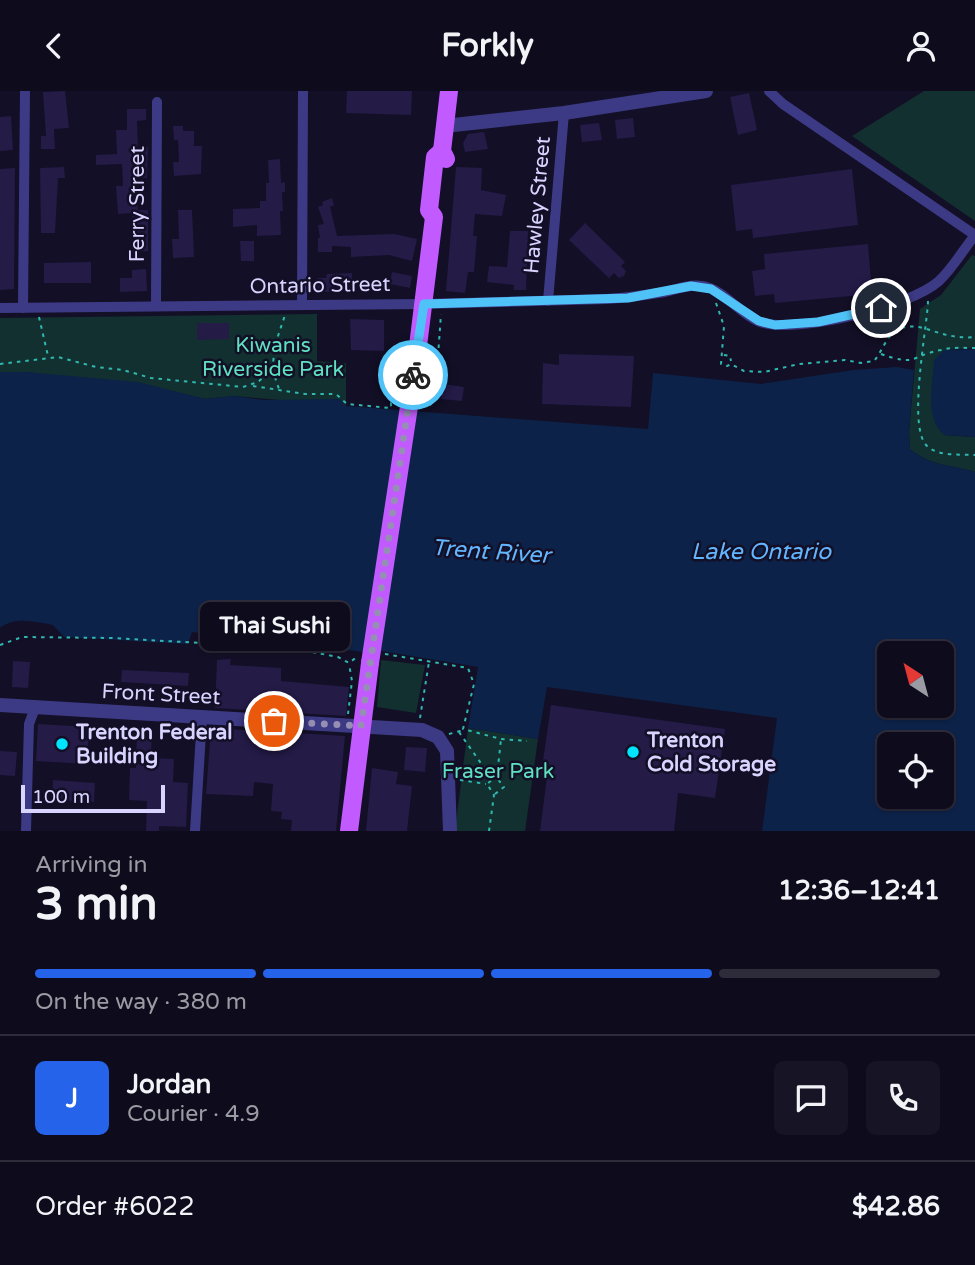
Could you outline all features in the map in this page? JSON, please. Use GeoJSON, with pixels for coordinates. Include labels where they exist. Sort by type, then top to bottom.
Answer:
{"type":"FeatureCollection","features":[{"type":"Feature","properties":{"kind":"main road"},"geometry":{"type":"LineString","coordinates":[[349,831],[354,726],[370,663],[417,354],[434,217],[440,211],[442,198],[446,158],[442,151],[449,91]]}},
{"type":"Feature","properties":{"kind":"street"},"geometry":{"type":"LineString","coordinates":[[23,308],[25,91]]}},
{"type":"Feature","properties":{"kind":"street"},"geometry":{"type":"LineString","coordinates":[[302,305],[303,91]]}},
{"type":"Feature","properties":{"kind":"street"},"geometry":{"type":"LineString","coordinates":[[444,126],[564,113],[706,91]]}},
{"type":"Feature","properties":{"kind":"street"},"geometry":{"type":"LineString","coordinates":[[711,289],[759,321],[775,325],[818,322],[896,304],[928,289],[948,271],[975,235],[783,104],[769,91]]}},
{"type":"Feature","properties":{"kind":"street","name":"Ferry Street"},"geometry":{"type":"LineString","coordinates":[[156,306],[157,102]]}},
{"type":"Feature","properties":{"kind":"street","name":"Hawley Street"},"geometry":{"type":"LineString","coordinates":[[548,301],[564,113]]}},
{"type":"Feature","properties":{"kind":"street","name":"Ontario Street"},"geometry":{"type":"LineString","coordinates":[[0,308],[548,301],[628,298],[691,286],[711,289]]}},
{"type":"Feature","properties":{"kind":"street","name":"Front Street"},"geometry":{"type":"LineString","coordinates":[[0,705],[418,730]]}},
{"type":"Feature","properties":{"kind":"street"},"geometry":{"type":"LineString","coordinates":[[26,831],[29,724],[35,708]]}},
{"type":"Feature","properties":{"kind":"street"},"geometry":{"type":"LineString","coordinates":[[195,831],[202,717]]}},
{"type":"Feature","properties":{"kind":"street"},"geometry":{"type":"LineString","coordinates":[[418,730],[438,737],[447,751],[450,831]]}},
{"type":"Feature","properties":{"kind":"path"},"geometry":{"type":"LineString","coordinates":[[711,289],[724,327],[721,364],[731,364],[744,371],[764,372],[799,364],[845,360],[861,363],[874,361],[892,334],[904,327],[924,326],[944,335],[975,337]]}},
{"type":"Feature","properties":{"kind":"path"},"geometry":{"type":"LineString","coordinates":[[928,289],[918,420],[922,439],[935,451],[975,455]]}},
{"type":"Feature","properties":{"kind":"path"},"geometry":{"type":"LineString","coordinates":[[279,390],[272,369],[276,342],[285,318],[285,305]]}},
{"type":"Feature","properties":{"kind":"path"},"geometry":{"type":"LineString","coordinates":[[40,307],[39,326],[47,345],[48,356]]}},
{"type":"Feature","properties":{"kind":"path"},"geometry":{"type":"LineString","coordinates":[[880,354],[902,361],[912,361],[941,349],[975,348]]}},
{"type":"Feature","properties":{"kind":"path"},"geometry":{"type":"LineString","coordinates":[[723,355],[730,356],[731,364]]}},
{"type":"Feature","properties":{"kind":"path"},"geometry":{"type":"LineString","coordinates":[[0,364],[48,356],[151,378],[181,379],[226,387],[251,385],[305,394],[336,394],[347,404],[385,407]]}},
{"type":"Feature","properties":{"kind":"path"},"geometry":{"type":"LineString","coordinates":[[251,385],[272,369]]}},
{"type":"Feature","properties":{"kind":"path"},"geometry":{"type":"LineString","coordinates":[[0,645],[22,637],[203,643]]}},
{"type":"Feature","properties":{"kind":"path"},"geometry":{"type":"LineString","coordinates":[[418,730],[429,661]]}},
{"type":"Feature","properties":{"kind":"path"},"geometry":{"type":"LineString","coordinates":[[349,663],[354,726]]}},
{"type":"Feature","properties":{"kind":"path"},"geometry":{"type":"LineString","coordinates":[[458,731],[492,780]]}},
{"type":"Feature","properties":{"kind":"path"},"geometry":{"type":"LineString","coordinates":[[466,731],[501,739],[527,741]]}},
{"type":"Feature","properties":{"kind":"path"},"geometry":{"type":"LineString","coordinates":[[487,784],[496,777],[501,739]]}},
{"type":"Feature","properties":{"kind":"path"},"geometry":{"type":"LineString","coordinates":[[494,795],[504,787],[496,777]]}},
{"type":"Feature","properties":{"kind":"path"},"geometry":{"type":"LineString","coordinates":[[457,779],[487,784],[494,795],[489,831]]}},
{"type":"Feature","properties":{"kind":"green space"},"geometry":{"type":"Polygon","coordinates":[[[924,91],[975,91],[975,221],[852,136],[924,91]]]}},
{"type":"Feature","properties":{"kind":"green space"},"geometry":{"type":"Polygon","coordinates":[[[972,255],[975,256],[975,348],[944,350],[944,435],[975,437],[975,472],[933,462],[918,455],[910,449],[909,432],[920,309],[941,295],[972,255]]]}},
{"type":"Feature","properties":{"kind":"green space","name":"Kiwanis Riverside Park"},"geometry":{"type":"Polygon","coordinates":[[[317,314],[317,361],[346,363],[346,406],[234,396],[205,399],[162,389],[26,372],[0,372],[0,318],[317,314]]]}},
{"type":"Feature","properties":{"kind":"green space"},"geometry":{"type":"Polygon","coordinates":[[[381,660],[425,665],[416,713],[377,707],[381,660]]]}},
{"type":"Feature","properties":{"kind":"green space","name":"Fraser Park"},"geometry":{"type":"Polygon","coordinates":[[[468,728],[538,739],[525,831],[455,831],[468,728]]]}},
{"type":"Feature","properties":{"kind":"water"},"geometry":{"type":"Polygon","coordinates":[[[975,349],[975,437],[944,435],[938,428],[932,410],[934,360],[944,350],[975,349]]]}},
{"type":"Feature","properties":{"kind":"water","name":"Lake Ontario"},"geometry":{"type":"Polygon","coordinates":[[[897,367],[914,370],[910,449],[933,462],[975,472],[975,831],[762,831],[777,718],[547,687],[538,739],[468,728],[478,667],[381,651],[381,654],[192,632],[188,644],[64,637],[53,625],[26,621],[12,622],[0,628],[0,372],[138,382],[205,399],[234,396],[264,400],[340,399],[346,406],[648,429],[653,373],[761,384],[853,370],[897,367]]]}},
{"type":"Feature","properties":{"kind":"building"},"geometry":{"type":"Polygon","coordinates":[[[65,91],[69,128],[54,129],[55,149],[41,149],[41,136],[46,136],[43,92],[65,91]]]}},
{"type":"Feature","properties":{"kind":"building"},"geometry":{"type":"Polygon","coordinates":[[[347,91],[412,91],[411,115],[346,113],[347,91]]]}},
{"type":"Feature","properties":{"kind":"building"},"geometry":{"type":"Polygon","coordinates":[[[749,93],[757,130],[738,135],[730,97],[749,93]]]}},
{"type":"Feature","properties":{"kind":"building"},"geometry":{"type":"Polygon","coordinates":[[[127,109],[146,109],[146,120],[137,121],[138,148],[148,147],[147,178],[137,178],[138,210],[148,210],[148,251],[136,252],[132,213],[118,214],[116,186],[123,186],[122,164],[96,165],[96,155],[117,154],[116,130],[127,130],[127,109]]]}},
{"type":"Feature","properties":{"kind":"building"},"geometry":{"type":"Polygon","coordinates":[[[11,116],[13,150],[0,151],[0,117],[11,116]]]}},
{"type":"Feature","properties":{"kind":"building"},"geometry":{"type":"Polygon","coordinates":[[[633,118],[635,137],[617,139],[615,120],[633,118]]]}},
{"type":"Feature","properties":{"kind":"building"},"geometry":{"type":"Polygon","coordinates":[[[599,123],[602,140],[582,142],[580,125],[599,123]]]}},
{"type":"Feature","properties":{"kind":"building"},"geometry":{"type":"Polygon","coordinates":[[[173,126],[183,126],[183,131],[194,131],[194,146],[202,146],[201,174],[174,176],[173,162],[179,162],[178,140],[174,140],[173,126]]]}},
{"type":"Feature","properties":{"kind":"building"},"geometry":{"type":"Polygon","coordinates":[[[484,132],[488,149],[465,152],[463,143],[468,134],[484,132]]]}},
{"type":"Feature","properties":{"kind":"building"},"geometry":{"type":"Polygon","coordinates":[[[280,159],[281,183],[285,182],[285,192],[282,192],[283,211],[280,211],[281,235],[257,236],[257,225],[233,227],[233,209],[260,208],[260,201],[266,201],[266,183],[269,183],[268,160],[280,159]]]}},
{"type":"Feature","properties":{"kind":"building"},"geometry":{"type":"Polygon","coordinates":[[[64,167],[65,178],[58,178],[55,233],[41,233],[40,168],[64,167]]]}},
{"type":"Feature","properties":{"kind":"building"},"geometry":{"type":"Polygon","coordinates":[[[456,167],[482,168],[481,190],[506,195],[502,216],[475,214],[473,236],[477,236],[474,272],[468,272],[465,293],[446,291],[456,167]]]}},
{"type":"Feature","properties":{"kind":"building"},"geometry":{"type":"Polygon","coordinates":[[[15,168],[14,289],[0,290],[0,169],[15,168]]]}},
{"type":"Feature","properties":{"kind":"building"},"geometry":{"type":"Polygon","coordinates":[[[852,169],[858,225],[753,238],[752,229],[736,231],[731,185],[852,169]]]}},
{"type":"Feature","properties":{"kind":"building"},"geometry":{"type":"Polygon","coordinates":[[[332,198],[334,205],[330,207],[337,236],[394,234],[417,239],[412,261],[389,255],[351,257],[351,247],[332,246],[332,252],[318,252],[318,225],[324,224],[318,207],[332,198]]]}},
{"type":"Feature","properties":{"kind":"building"},"geometry":{"type":"Polygon","coordinates":[[[178,210],[192,210],[194,257],[173,258],[172,239],[179,239],[178,210]]]}},
{"type":"Feature","properties":{"kind":"building"},"geometry":{"type":"Polygon","coordinates":[[[585,223],[625,262],[621,266],[626,271],[624,276],[619,278],[614,273],[609,278],[569,240],[585,223]]]}},
{"type":"Feature","properties":{"kind":"building"},"geometry":{"type":"Polygon","coordinates":[[[510,231],[528,231],[526,290],[514,290],[514,285],[487,282],[489,266],[507,267],[510,231]]]}},
{"type":"Feature","properties":{"kind":"building"},"geometry":{"type":"Polygon","coordinates":[[[240,241],[254,241],[254,261],[241,261],[240,241]]]}},
{"type":"Feature","properties":{"kind":"building"},"geometry":{"type":"Polygon","coordinates":[[[868,244],[872,294],[775,303],[774,294],[755,296],[752,271],[765,269],[764,254],[868,244]]]}},
{"type":"Feature","properties":{"kind":"building"},"geometry":{"type":"Polygon","coordinates":[[[91,262],[91,283],[44,283],[44,263],[91,262]]]}},
{"type":"Feature","properties":{"kind":"building"},"geometry":{"type":"Polygon","coordinates":[[[146,269],[147,291],[120,292],[120,278],[132,278],[132,270],[146,269]]]}},
{"type":"Feature","properties":{"kind":"building"},"geometry":{"type":"Polygon","coordinates":[[[392,272],[412,276],[410,288],[390,284],[392,272]]]}},
{"type":"Feature","properties":{"kind":"building"},"geometry":{"type":"Polygon","coordinates":[[[352,273],[353,292],[318,292],[317,278],[326,278],[327,274],[352,273]]]}},
{"type":"Feature","properties":{"kind":"building"},"geometry":{"type":"Polygon","coordinates":[[[350,319],[384,320],[384,351],[351,350],[350,319]]]}},
{"type":"Feature","properties":{"kind":"building"},"geometry":{"type":"Polygon","coordinates":[[[197,323],[229,323],[229,339],[197,340],[197,323]]]}},
{"type":"Feature","properties":{"kind":"building"},"geometry":{"type":"Polygon","coordinates":[[[559,354],[634,356],[631,407],[542,404],[543,363],[559,365],[559,354]]]}},
{"type":"Feature","properties":{"kind":"building"},"geometry":{"type":"Polygon","coordinates":[[[443,384],[464,387],[462,401],[441,399],[443,384]]]}},
{"type":"Feature","properties":{"kind":"building"},"geometry":{"type":"Polygon","coordinates":[[[231,659],[230,665],[281,668],[281,681],[349,687],[346,716],[215,708],[217,660],[231,659]]]}},
{"type":"Feature","properties":{"kind":"building"},"geometry":{"type":"Polygon","coordinates":[[[13,661],[30,662],[28,688],[12,687],[13,661]]]}},
{"type":"Feature","properties":{"kind":"building"},"geometry":{"type":"Polygon","coordinates":[[[122,670],[189,673],[188,686],[121,682],[122,670]]]}},
{"type":"Feature","properties":{"kind":"building","name":"Trenton Cold Storage"},"geometry":{"type":"Polygon","coordinates":[[[551,705],[725,729],[715,798],[678,793],[674,831],[540,831],[547,777],[541,775],[551,705]]]}},
{"type":"Feature","properties":{"kind":"building","name":"Trenton Federal Building"},"geometry":{"type":"Polygon","coordinates":[[[38,724],[89,727],[87,764],[36,761],[38,724]]]}},
{"type":"Feature","properties":{"kind":"building"},"geometry":{"type":"Polygon","coordinates":[[[137,727],[152,727],[151,758],[174,759],[173,782],[188,783],[186,827],[159,826],[159,831],[146,831],[147,801],[129,800],[130,768],[136,768],[137,727]]]}},
{"type":"Feature","properties":{"kind":"building"},"geometry":{"type":"Polygon","coordinates":[[[211,728],[345,736],[336,831],[291,831],[292,820],[281,819],[282,812],[271,811],[273,784],[254,782],[253,796],[206,794],[211,728]]]}},
{"type":"Feature","properties":{"kind":"building"},"geometry":{"type":"Polygon","coordinates":[[[406,747],[427,748],[425,772],[404,770],[406,747]]]}},
{"type":"Feature","properties":{"kind":"building"},"geometry":{"type":"Polygon","coordinates":[[[0,751],[17,752],[15,776],[0,775],[0,751]]]}},
{"type":"Feature","properties":{"kind":"building"},"geometry":{"type":"Polygon","coordinates":[[[372,768],[398,772],[396,784],[412,786],[407,831],[366,831],[372,768]]]}},
{"type":"Feature","properties":{"kind":"building"},"geometry":{"type":"Polygon","coordinates":[[[53,780],[95,783],[94,802],[52,800],[53,780]]]}},
{"type":"Feature","properties":{"kind":"way so far"},"geometry":{"type":"LineString","coordinates":[[274,721],[361,726],[413,375]]}},
{"type":"Feature","properties":{"kind":"place","name":"Thai Sushi"},"geometry":{"type":"Point","coordinates":[274,721]}},
{"type":"Feature","properties":{"kind":"place","name":"Trenton Federal Building"},"geometry":{"type":"Point","coordinates":[62,744]}},
{"type":"Feature","properties":{"kind":"place","name":"Trenton Cold Storage"},"geometry":{"type":"Point","coordinates":[633,752]}},
{"type":"Feature","properties":{"kind":"route"},"geometry":{"type":"LineString","coordinates":[[413,375],[424,304],[628,298],[703,286],[759,321],[775,325],[818,322],[881,308]]}},
{"type":"Feature","properties":{"kind":"water label","name":"Trent River"},"geometry":{"type":"Point","coordinates":[491,551]}}]}
